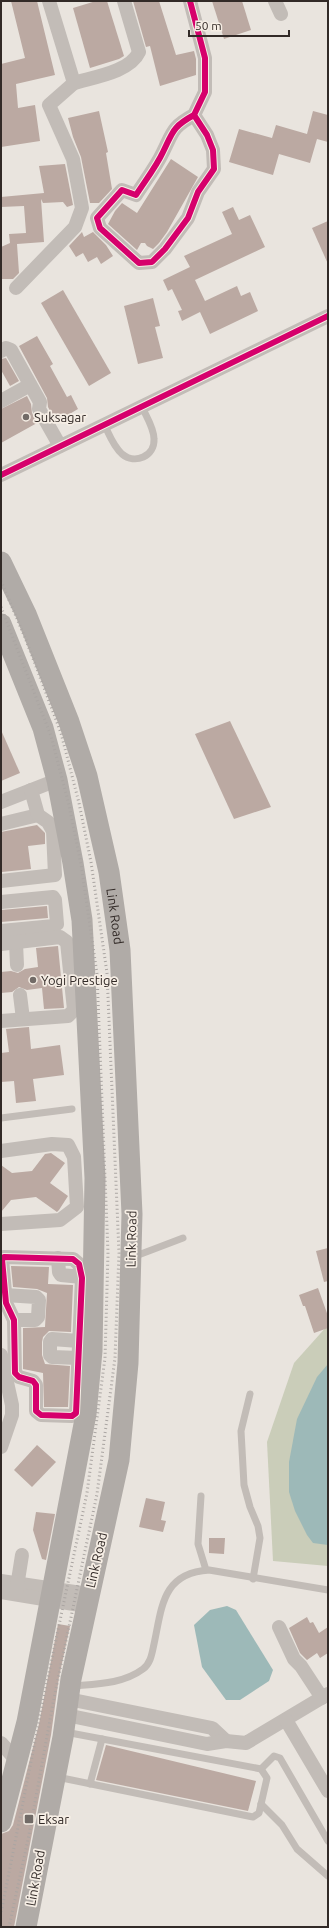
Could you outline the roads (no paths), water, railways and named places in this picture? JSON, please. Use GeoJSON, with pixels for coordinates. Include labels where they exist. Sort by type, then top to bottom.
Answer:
{"type":"FeatureCollection","features":[{"type":"Feature","properties":{"kind":"main road","name":"Link Road"},"geometry":{"type":"LineString","coordinates":[[1,562],[26,614],[69,722],[87,776],[109,872],[120,950],[132,1214],[128,1363],[119,1460],[87,1600],[26,1927]]}},
{"type":"Feature","properties":{"kind":"main road"},"geometry":{"type":"LineString","coordinates":[[1,624],[43,728],[57,780],[65,873],[82,920],[84,1155],[92,1351],[86,1414],[50,1595],[27,1722],[1,1820]]}},
{"type":"Feature","properties":{"kind":"street"},"geometry":{"type":"LineString","coordinates":[[49,1],[74,83]]}},
{"type":"Feature","properties":{"kind":"street"},"geometry":{"type":"LineString","coordinates":[[16,288],[75,227],[82,208],[73,160],[49,104],[74,83],[125,68],[135,60],[139,52],[124,1]]}},
{"type":"Feature","properties":{"kind":"street"},"geometry":{"type":"LineString","coordinates":[[190,1],[205,58],[205,92],[194,115],[181,122],[168,138],[163,152],[136,195],[122,190],[97,218],[100,228],[139,262],[152,262],[165,250],[188,218],[198,192],[214,169],[213,150],[208,135],[194,115]]}},
{"type":"Feature","properties":{"kind":"street"},"geometry":{"type":"LineString","coordinates":[[275,1],[281,14]]}},
{"type":"Feature","properties":{"kind":"street"},"geometry":{"type":"LineString","coordinates":[[1,475],[328,316]]}},
{"type":"Feature","properties":{"kind":"street"},"geometry":{"type":"LineString","coordinates":[[1,351],[6,348],[11,350],[40,402],[39,409],[60,446]]}},
{"type":"Feature","properties":{"kind":"street"},"geometry":{"type":"LineString","coordinates":[[1,401],[30,385]]}},
{"type":"Feature","properties":{"kind":"street"},"geometry":{"type":"LineString","coordinates":[[1,802],[57,780]]}},
{"type":"Feature","properties":{"kind":"street"},"geometry":{"type":"LineString","coordinates":[[1,882],[65,873],[53,831],[48,822],[38,815],[32,790]]}},
{"type":"Feature","properties":{"kind":"street"},"geometry":{"type":"LineString","coordinates":[[1,824],[38,815]]}},
{"type":"Feature","properties":{"kind":"street"},"geometry":{"type":"LineString","coordinates":[[1,902],[53,897],[55,900],[57,924],[54,926],[1,931]]}},
{"type":"Feature","properties":{"kind":"street"},"geometry":{"type":"LineString","coordinates":[[1,944],[60,937],[67,942],[74,1010],[68,1016],[1,1021]]}},
{"type":"Feature","properties":{"kind":"street"},"geometry":{"type":"LineString","coordinates":[[16,943],[17,965]]}},
{"type":"Feature","properties":{"kind":"street"},"geometry":{"type":"LineString","coordinates":[[20,995],[22,1020]]}},
{"type":"Feature","properties":{"kind":"street"},"geometry":{"type":"LineString","coordinates":[[1,1151],[61,1144],[68,1146],[84,1155]]}},
{"type":"Feature","properties":{"kind":"street"},"geometry":{"type":"LineString","coordinates":[[1,1224],[60,1220],[86,1207]]}},
{"type":"Feature","properties":{"kind":"street"},"geometry":{"type":"LineString","coordinates":[[4,1257],[73,1259],[78,1264],[82,1277],[76,1413],[72,1416],[41,1415],[36,1411],[36,1385],[33,1381],[19,1377],[16,1373],[14,1320],[4,1300],[2,1259],[4,1257]]}},
{"type":"Feature","properties":{"kind":"street"},"geometry":{"type":"LineString","coordinates":[[4,1300],[36,1297],[39,1300],[38,1317],[35,1320],[14,1320]]}},
{"type":"Feature","properties":{"kind":"street"},"geometry":{"type":"LineString","coordinates":[[78,1358],[52,1357],[50,1354],[50,1342],[52,1339],[79,1341]]}},
{"type":"Feature","properties":{"kind":"street"},"geometry":{"type":"LineString","coordinates":[[1,1355],[12,1405],[12,1415],[1,1447]]}},
{"type":"Feature","properties":{"kind":"street"},"geometry":{"type":"LineString","coordinates":[[17,1589],[22,1555]]}},
{"type":"Feature","properties":{"kind":"street"},"geometry":{"type":"LineString","coordinates":[[1,1580],[17,1589],[87,1600]]}},
{"type":"Feature","properties":{"kind":"street"},"geometry":{"type":"LineString","coordinates":[[1,1592],[17,1589]]}},
{"type":"Feature","properties":{"kind":"street"},"geometry":{"type":"LineString","coordinates":[[67,1708],[212,1728],[226,1741],[246,1743],[325,1696],[294,1658],[279,1627]]}},
{"type":"Feature","properties":{"kind":"street"},"geometry":{"type":"LineString","coordinates":[[286,1720],[328,1791]]}},
{"type":"Feature","properties":{"kind":"street"},"geometry":{"type":"LineString","coordinates":[[1,1743],[17,1761]]}},
{"type":"Feature","properties":{"kind":"lane"},"geometry":{"type":"LineString","coordinates":[[104,424],[114,445],[122,454],[130,458],[138,459],[145,457],[151,452],[154,446],[154,437],[142,407]]}},
{"type":"Feature","properties":{"kind":"lane"},"geometry":{"type":"LineString","coordinates":[[1,1118],[72,1109]]}},
{"type":"Feature","properties":{"kind":"lane"},"geometry":{"type":"LineString","coordinates":[[130,1258],[183,1238]]}},
{"type":"Feature","properties":{"kind":"lane"},"geometry":{"type":"LineString","coordinates":[[250,1394],[241,1431],[244,1485],[250,1507],[258,1526],[260,1538],[253,1578]]}},
{"type":"Feature","properties":{"kind":"lane"},"geometry":{"type":"LineString","coordinates":[[201,1496],[198,1544],[206,1570]]}},
{"type":"Feature","properties":{"kind":"lane"},"geometry":{"type":"LineString","coordinates":[[55,1777],[253,1817],[259,1813],[267,1778],[261,1769],[102,1739],[67,1708],[110,1683],[144,1669],[150,1660],[161,1611],[169,1589],[190,1572],[206,1570],[328,1590]]}},
{"type":"Feature","properties":{"kind":"lane"},"geometry":{"type":"LineString","coordinates":[[90,1784],[102,1739]]}},
{"type":"Feature","properties":{"kind":"lane"},"geometry":{"type":"LineString","coordinates":[[261,1769],[274,1756],[280,1758],[328,1841]]}},
{"type":"Feature","properties":{"kind":"lane"},"geometry":{"type":"LineString","coordinates":[[261,1804],[282,1825],[297,1849],[328,1876]]}},
{"type":"Feature","properties":{"kind":"water"},"geometry":{"type":"Polygon","coordinates":[[[328,1364],[328,1545],[313,1543],[307,1535],[295,1511],[289,1492],[289,1462],[297,1419],[317,1377],[328,1364]]]}},
{"type":"Feature","properties":{"kind":"water"},"geometry":{"type":"Polygon","coordinates":[[[227,1606],[236,1610],[273,1670],[269,1681],[240,1700],[226,1700],[202,1667],[194,1625],[210,1610],[227,1606]]]}},
{"type":"Feature","properties":{"kind":"railway"},"geometry":{"type":"LineString","coordinates":[[1,581],[26,640],[61,733],[79,803],[91,862],[107,973],[119,1253],[115,1358],[97,1494],[54,1698],[29,1835],[9,1927]]}},
{"type":"Feature","properties":{"kind":"railway"},"geometry":{"type":"LineString","coordinates":[[1,607],[51,736],[69,805],[81,864],[97,974],[108,1253],[105,1358],[87,1493],[44,1696],[1,1913]]}},
{"type":"Feature","properties":{"kind":"place","name":"Suksagar"},"geometry":{"type":"Point","coordinates":[26,417]}},
{"type":"Feature","properties":{"kind":"place","name":"Yogi Prestige"},"geometry":{"type":"Point","coordinates":[33,980]}},
{"type":"Feature","properties":{"kind":"place","name":"Eksar"},"geometry":{"type":"Point","coordinates":[29,1819]}}]}
